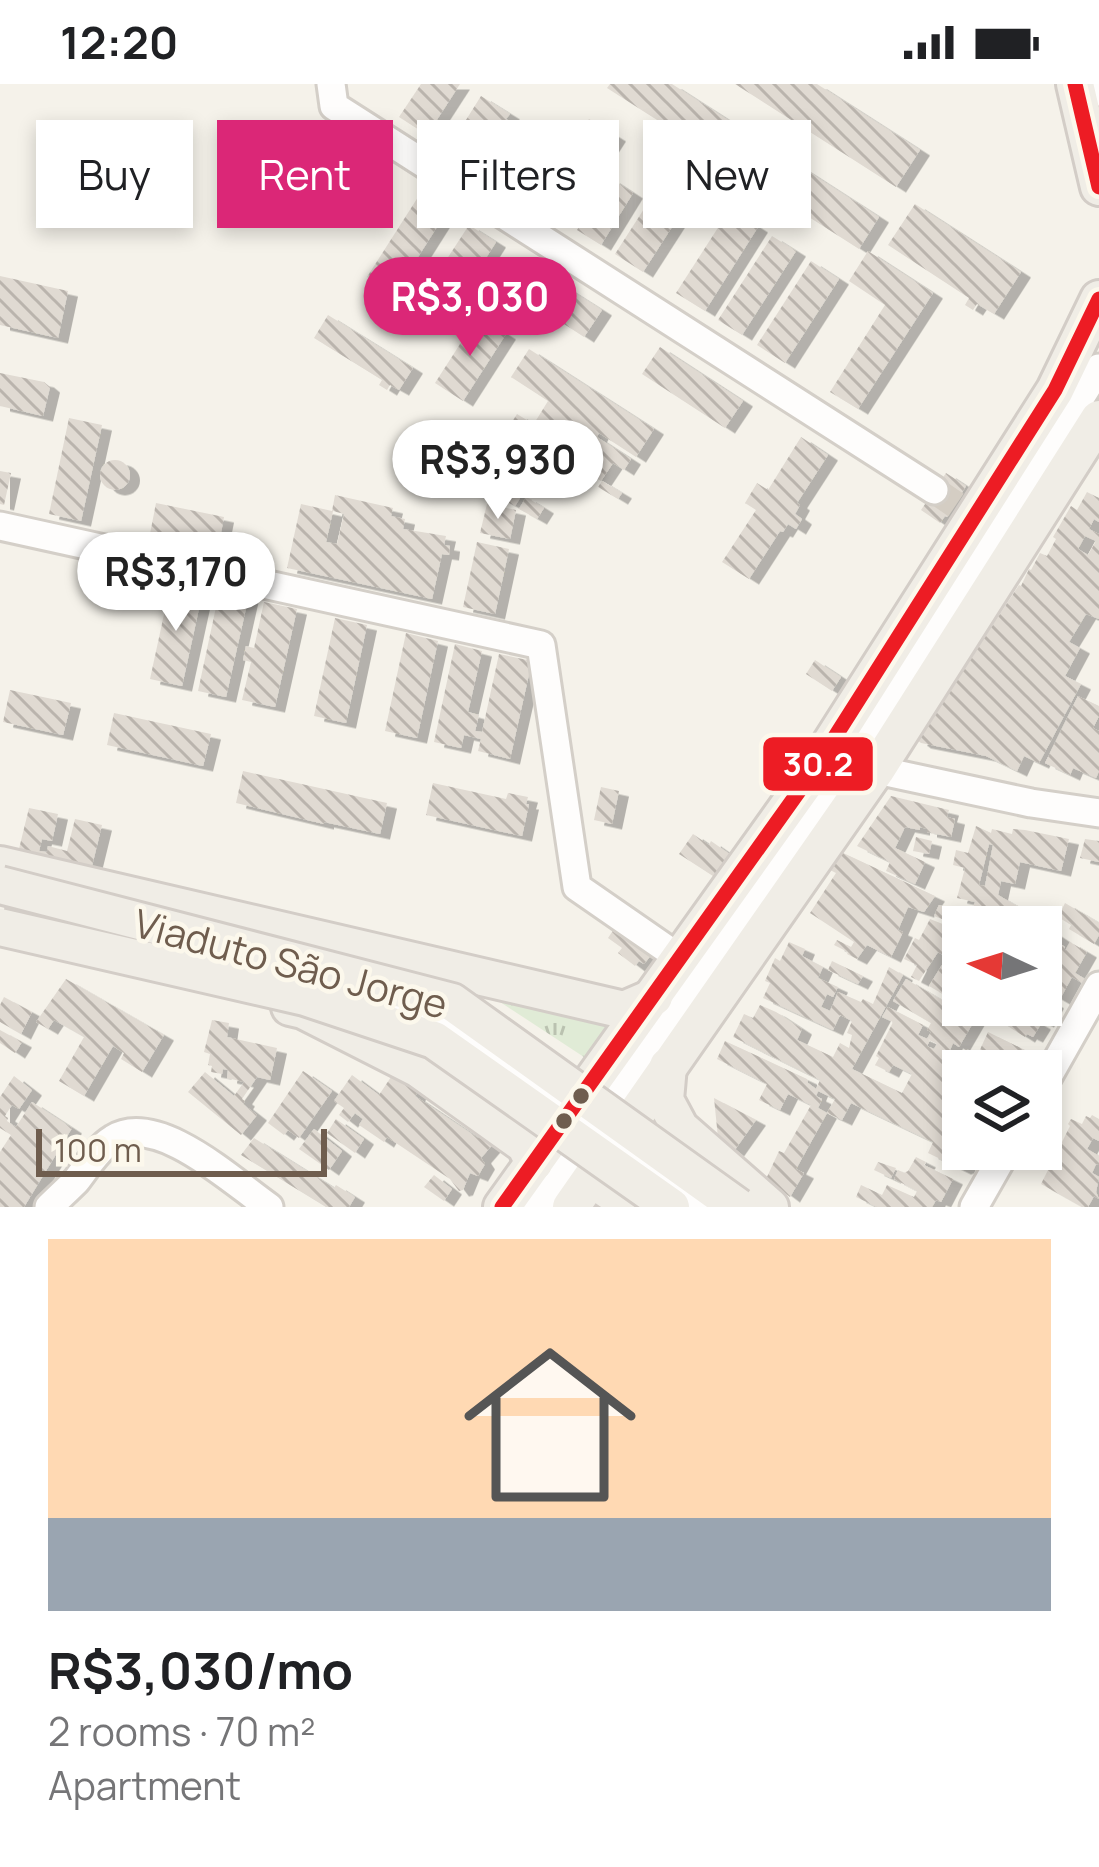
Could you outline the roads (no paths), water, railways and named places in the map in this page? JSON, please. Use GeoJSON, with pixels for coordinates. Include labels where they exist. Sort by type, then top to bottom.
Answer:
{"type":"FeatureCollection","features":[{"type":"Feature","properties":{"kind":"main road"},"geometry":{"type":"LineString","coordinates":[[1075,84],[1099,187]]}},
{"type":"Feature","properties":{"kind":"main road"},"geometry":{"type":"LineString","coordinates":[[502,1207],[812,773],[955,504],[1055,390],[1099,299]]}},
{"type":"Feature","properties":{"kind":"main road"},"geometry":{"type":"LineString","coordinates":[[633,1207],[581,1193],[862,767],[1091,406]]}},
{"type":"Feature","properties":{"kind":"main road"},"geometry":{"type":"LineString","coordinates":[[0,865],[624,1010],[654,997]]}},
{"type":"Feature","properties":{"kind":"main road","name":"Viaduto São Jorge"},"geometry":{"type":"LineString","coordinates":[[0,885],[452,1002],[752,1201]]}},
{"type":"Feature","properties":{"kind":"main road","name":"Viaduto São Jorge"},"geometry":{"type":"LineString","coordinates":[[0,927],[305,997],[434,1040],[671,1207]]}},
{"type":"Feature","properties":{"kind":"main road"},"geometry":{"type":"LineString","coordinates":[[0,940],[303,1010],[419,1069],[525,1145],[534,1163]]}},
{"type":"Feature","properties":{"kind":"main road"},"geometry":{"type":"LineString","coordinates":[[419,1069],[455,1051],[473,1021],[466,973]]}},
{"type":"Feature","properties":{"kind":"main road"},"geometry":{"type":"LineString","coordinates":[[668,1066],[665,1100],[680,1128],[752,1201]]}},
{"type":"Feature","properties":{"kind":"main road"},"geometry":{"type":"LineString","coordinates":[[708,1207],[729,1196],[752,1201]]}},
{"type":"Feature","properties":{"kind":"street"},"geometry":{"type":"LineString","coordinates":[[331,84],[334,106],[955,504]]}},
{"type":"Feature","properties":{"kind":"street"},"geometry":{"type":"LineString","coordinates":[[1091,406],[1099,361]]}},
{"type":"Feature","properties":{"kind":"street"},"geometry":{"type":"LineString","coordinates":[[0,526],[541,645],[577,887],[681,959]]}},
{"type":"Feature","properties":{"kind":"street"},"geometry":{"type":"LineString","coordinates":[[537,1207],[862,767]]}},
{"type":"Feature","properties":{"kind":"street"},"geometry":{"type":"LineString","coordinates":[[812,773],[862,767],[1099,813]]}},
{"type":"Feature","properties":{"kind":"street","name":"Viaduto São Jorge"},"geometry":{"type":"LineString","coordinates":[[0,902],[343,980],[442,1019],[708,1207]]}},
{"type":"Feature","properties":{"kind":"street"},"geometry":{"type":"LineString","coordinates":[[1062,1052],[1099,986]]}},
{"type":"Feature","properties":{"kind":"street"},"geometry":{"type":"LineString","coordinates":[[49,1207],[109,1140],[127,1132],[155,1133],[173,1140],[269,1207]]}},
{"type":"Feature","properties":{"kind":"street"},"geometry":{"type":"LineString","coordinates":[[974,1207],[995,1170]]}},
{"type":"Feature","properties":{"kind":"tunnel"},"geometry":{"type":"LineString","coordinates":[[934,490],[956,505]]}}]}
